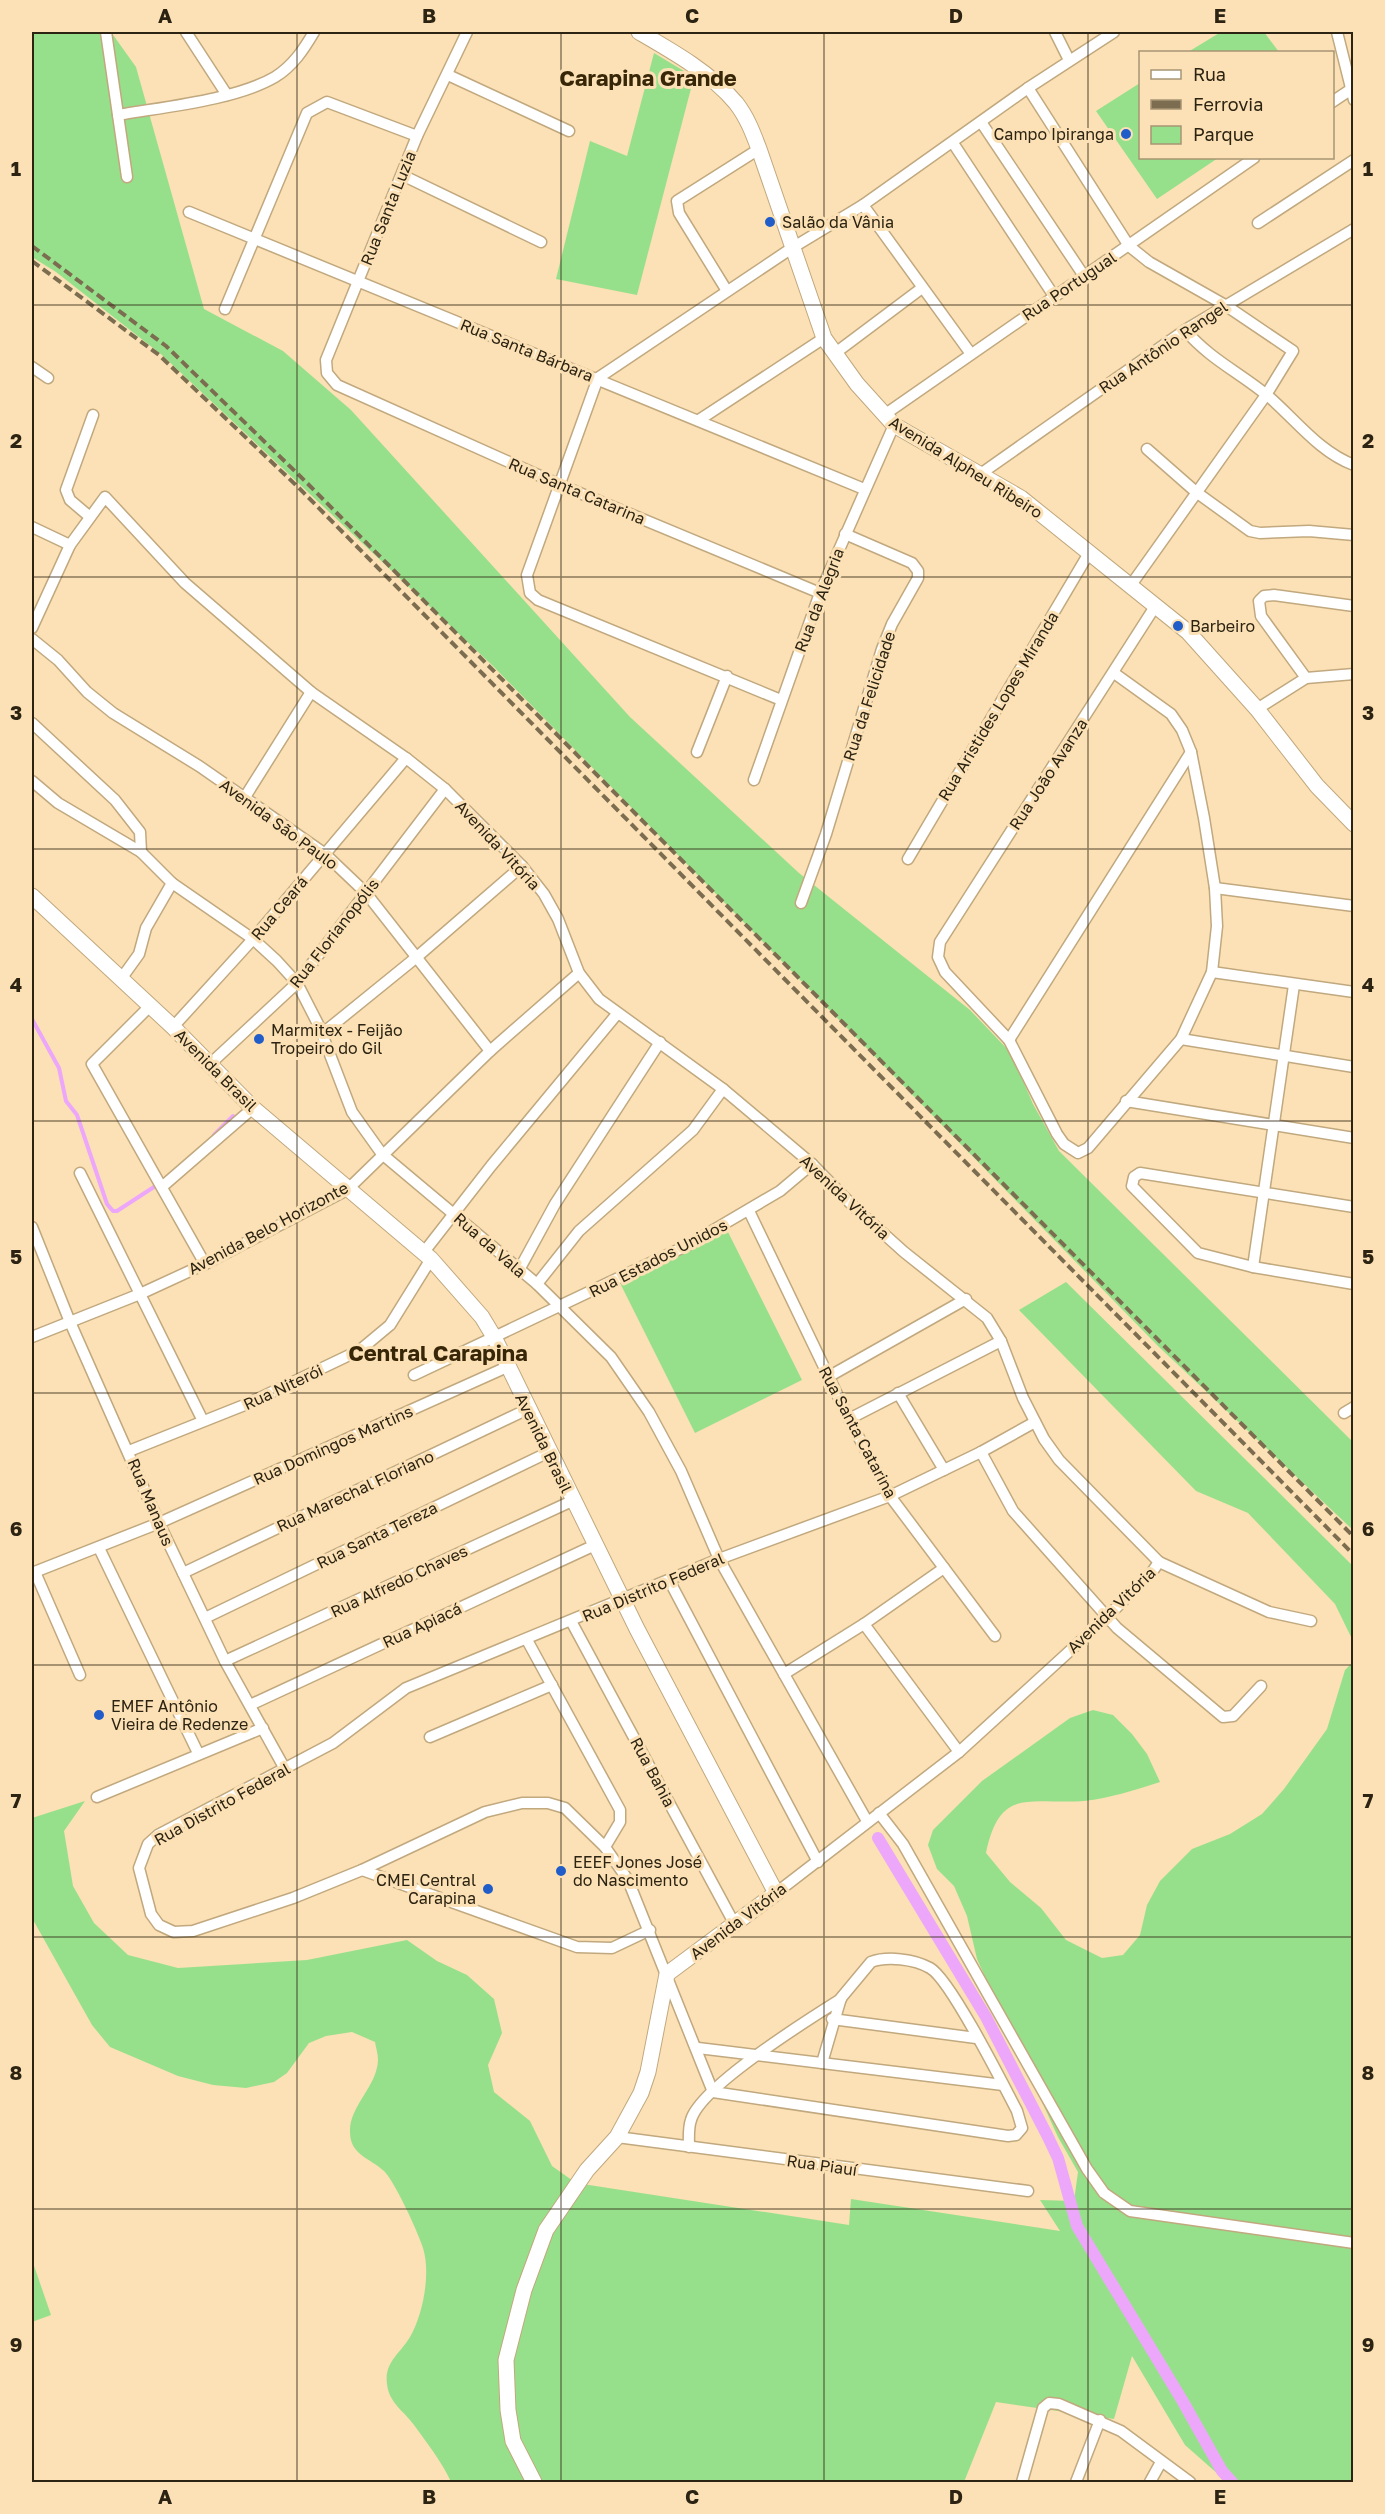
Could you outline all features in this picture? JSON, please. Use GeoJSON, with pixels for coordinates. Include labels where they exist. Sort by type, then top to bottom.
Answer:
{"type":"FeatureCollection","features":[{"type":"Feature","properties":{"kind":"street"},"geometry":{"type":"LineString","coordinates":[[106,32],[127,177]]}},
{"type":"Feature","properties":{"kind":"street"},"geometry":{"type":"LineString","coordinates":[[186,32],[227,95]]}},
{"type":"Feature","properties":{"kind":"street"},"geometry":{"type":"LineString","coordinates":[[118,116],[227,95],[274,77],[291,64],[314,32]]}},
{"type":"Feature","properties":{"kind":"street","name":"Rua Santa Luzia"},"geometry":{"type":"LineString","coordinates":[[337,385],[327,373],[326,360],[417,136],[467,32]]}},
{"type":"Feature","properties":{"kind":"street","name":"Avenida Alpheu Ribeiro"},"geometry":{"type":"LineString","coordinates":[[639,32],[691,64],[736,103],[759,149],[824,338],[834,354],[889,420],[1021,498],[1156,605],[1209,652],[1317,786],[1353,824]]}},
{"type":"Feature","properties":{"kind":"street"},"geometry":{"type":"LineString","coordinates":[[1055,32],[1069,60]]}},
{"type":"Feature","properties":{"kind":"street"},"geometry":{"type":"LineString","coordinates":[[781,700],[538,600],[530,593],[527,575],[598,378],[792,248],[863,205],[1028,88],[1114,32]]}},
{"type":"Feature","properties":{"kind":"street"},"geometry":{"type":"LineString","coordinates":[[1334,101],[1352,95],[1337,32]]}},
{"type":"Feature","properties":{"kind":"street"},"geometry":{"type":"LineString","coordinates":[[448,75],[569,131]]}},
{"type":"Feature","properties":{"kind":"street"},"geometry":{"type":"LineString","coordinates":[[1028,88],[1130,246],[1173,277],[1225,305],[1290,347],[1292,355],[1131,585]]}},
{"type":"Feature","properties":{"kind":"street"},"geometry":{"type":"LineString","coordinates":[[225,309],[256,240],[307,113],[327,102],[417,136]]}},
{"type":"Feature","properties":{"kind":"street"},"geometry":{"type":"LineString","coordinates":[[981,122],[1084,276]]}},
{"type":"Feature","properties":{"kind":"street"},"geometry":{"type":"LineString","coordinates":[[953,143],[1054,296]]}},
{"type":"Feature","properties":{"kind":"street"},"geometry":{"type":"LineString","coordinates":[[727,291],[679,213],[677,201],[759,149]]}},
{"type":"Feature","properties":{"kind":"street","name":"Rua Portugual"},"geometry":{"type":"LineString","coordinates":[[889,420],[970,354],[1130,246],[1253,159]]}},
{"type":"Feature","properties":{"kind":"street"},"geometry":{"type":"LineString","coordinates":[[1258,223],[1353,160]]}},
{"type":"Feature","properties":{"kind":"street"},"geometry":{"type":"LineString","coordinates":[[402,175],[541,242]]}},
{"type":"Feature","properties":{"kind":"street"},"geometry":{"type":"LineString","coordinates":[[863,205],[970,354]]}},
{"type":"Feature","properties":{"kind":"street","name":"Rua Santa Bárbara"},"geometry":{"type":"LineString","coordinates":[[189,212],[864,489]]}},
{"type":"Feature","properties":{"kind":"street","name":"Rua Antônio Rangel"},"geometry":{"type":"LineString","coordinates":[[979,475],[1185,330],[1353,229]]}},
{"type":"Feature","properties":{"kind":"street"},"geometry":{"type":"LineString","coordinates":[[834,354],[922,288]]}},
{"type":"Feature","properties":{"kind":"street"},"geometry":{"type":"LineString","coordinates":[[1185,330],[1216,361],[1266,395],[1328,450],[1353,465]]}},
{"type":"Feature","properties":{"kind":"street"},"geometry":{"type":"LineString","coordinates":[[699,420],[824,338]]}},
{"type":"Feature","properties":{"kind":"street"},"geometry":{"type":"LineString","coordinates":[[32,367],[48,378]]}},
{"type":"Feature","properties":{"kind":"street","name":"Rua Santa Catarina"},"geometry":{"type":"LineString","coordinates":[[337,385],[558,484],[820,593]]}},
{"type":"Feature","properties":{"kind":"street"},"geometry":{"type":"LineString","coordinates":[[90,517],[70,500],[66,490],[93,415]]}},
{"type":"Feature","properties":{"kind":"street","name":"Rua da Alegria"},"geometry":{"type":"LineString","coordinates":[[754,780],[820,593],[864,489],[889,420]]}},
{"type":"Feature","properties":{"kind":"street"},"geometry":{"type":"LineString","coordinates":[[1147,449],[1196,492],[1250,531],[1260,533],[1299,531],[1353,535]]}},
{"type":"Feature","properties":{"kind":"street"},"geometry":{"type":"LineString","coordinates":[[1353,460],[1353,473]]}},
{"type":"Feature","properties":{"kind":"street","name":"Avenida Vitória"},"geometry":{"type":"LineString","coordinates":[[32,628],[70,545],[105,497],[185,583],[311,692],[406,758],[445,789],[522,866],[544,894],[558,919],[579,973],[588,988],[617,1014],[660,1042],[723,1089],[812,1164],[855,1208],[904,1252],[966,1299],[987,1318],[1002,1341],[1023,1398],[1035,1422],[1059,1460],[1159,1562],[1108,1616],[959,1752],[867,1821],[818,1862],[667,1974]]}},
{"type":"Feature","properties":{"kind":"street"},"geometry":{"type":"LineString","coordinates":[[32,527],[70,545]]}},
{"type":"Feature","properties":{"kind":"street","name":"Rua da Felicidade"},"geometry":{"type":"LineString","coordinates":[[801,903],[826,834],[882,649],[892,624],[918,578],[918,572],[912,563],[845,534]]}},
{"type":"Feature","properties":{"kind":"street","name":"Rua Aristides Lopes Miranda"},"geometry":{"type":"LineString","coordinates":[[908,859],[1089,553]]}},
{"type":"Feature","properties":{"kind":"street"},"geometry":{"type":"LineString","coordinates":[[1306,678],[1262,616],[1259,601],[1264,596],[1274,595],[1353,606]]}},
{"type":"Feature","properties":{"kind":"street","name":"Rua João Avanza"},"geometry":{"type":"LineString","coordinates":[[1010,1040],[945,972],[939,957],[940,942],[1114,674],[1156,605]]}},
{"type":"Feature","properties":{"kind":"street","name":"Avenida São Paulo"},"geometry":{"type":"LineString","coordinates":[[32,639],[58,660],[87,692],[113,713],[244,797],[324,854],[366,893],[418,956],[490,1051]]}},
{"type":"Feature","properties":{"kind":"street"},"geometry":{"type":"LineString","coordinates":[[1114,674],[1171,714],[1182,730],[1191,752],[1215,888],[1217,926],[1212,972],[1181,1039],[1088,1148],[1078,1152],[1064,1144],[1010,1040],[1191,752]]}},
{"type":"Feature","properties":{"kind":"street"},"geometry":{"type":"LineString","coordinates":[[1257,709],[1306,678],[1353,674]]}},
{"type":"Feature","properties":{"kind":"street"},"geometry":{"type":"LineString","coordinates":[[697,752],[727,676]]}},
{"type":"Feature","properties":{"kind":"street"},"geometry":{"type":"LineString","coordinates":[[244,797],[311,692]]}},
{"type":"Feature","properties":{"kind":"street"},"geometry":{"type":"LineString","coordinates":[[32,723],[115,800],[140,832],[141,852]]}},
{"type":"Feature","properties":{"kind":"street","name":"Rua Ceará"},"geometry":{"type":"LineString","coordinates":[[173,1027],[253,939],[406,758]]}},
{"type":"Feature","properties":{"kind":"street","name":"Rua da Vala"},"geometry":{"type":"LineString","coordinates":[[32,781],[58,803],[141,852],[172,883],[253,939],[297,983],[323,1033],[352,1112],[382,1154],[537,1284],[611,1357],[650,1412],[681,1471],[719,1559],[867,1821]]}},
{"type":"Feature","properties":{"kind":"street","name":"Rua Florianopólis"},"geometry":{"type":"LineString","coordinates":[[209,1065],[297,983],[445,789]]}},
{"type":"Feature","properties":{"kind":"street"},"geometry":{"type":"LineString","coordinates":[[323,1033],[418,956],[522,866]]}},
{"type":"Feature","properties":{"kind":"street"},"geometry":{"type":"LineString","coordinates":[[121,979],[139,954],[146,928],[172,883]]}},
{"type":"Feature","properties":{"kind":"street"},"geometry":{"type":"LineString","coordinates":[[1215,888],[1353,906]]}},
{"type":"Feature","properties":{"kind":"street","name":"Avenida Brasil"},"geometry":{"type":"LineString","coordinates":[[32,896],[173,1027],[253,1108],[427,1256],[482,1317],[494,1337],[572,1501],[622,1599],[776,1893]]}},
{"type":"Feature","properties":{"kind":"street"},"geometry":{"type":"LineString","coordinates":[[1212,972],[1353,992]]}},
{"type":"Feature","properties":{"kind":"street","name":"Avenida Belo Horizonte"},"geometry":{"type":"LineString","coordinates":[[32,1337],[140,1294],[347,1190],[490,1051],[579,973]]}},
{"type":"Feature","properties":{"kind":"street"},"geometry":{"type":"LineString","coordinates":[[1253,1267],[1294,984]]}},
{"type":"Feature","properties":{"kind":"street"},"geometry":{"type":"LineString","coordinates":[[149,1007],[92,1064],[205,1263]]}},
{"type":"Feature","properties":{"kind":"street","name":"Rua Niterói"},"geometry":{"type":"LineString","coordinates":[[129,1451],[247,1404],[326,1368],[376,1339],[390,1325],[427,1256],[454,1214],[617,1014]]}},
{"type":"Feature","properties":{"kind":"street"},"geometry":{"type":"LineString","coordinates":[[1181,1039],[1284,1057],[1353,1066]]}},
{"type":"Feature","properties":{"kind":"street"},"geometry":{"type":"LineString","coordinates":[[519,1270],[555,1204],[660,1042]]}},
{"type":"Feature","properties":{"kind":"street"},"geometry":{"type":"LineString","coordinates":[[537,1284],[579,1231],[693,1130],[723,1089]]}},
{"type":"Feature","properties":{"kind":"street"},"geometry":{"type":"LineString","coordinates":[[1126,1101],[1353,1138]]}},
{"type":"Feature","properties":{"kind":"street"},"geometry":{"type":"LineString","coordinates":[[163,1186],[253,1108]]}},
{"type":"Feature","properties":{"kind":"street","name":"Rua Estados Unidos"},"geometry":{"type":"LineString","coordinates":[[414,1375],[688,1245],[780,1191],[812,1164]]}},
{"type":"Feature","properties":{"kind":"street"},"geometry":{"type":"LineString","coordinates":[[80,1173],[203,1421]]}},
{"type":"Feature","properties":{"kind":"street"},"geometry":{"type":"LineString","coordinates":[[1353,1207],[1140,1173],[1134,1177],[1132,1186],[1198,1253],[1253,1267],[1353,1284]]}},
{"type":"Feature","properties":{"kind":"street","name":"Rua Santa Catarina"},"geometry":{"type":"LineString","coordinates":[[749,1211],[828,1377],[890,1496],[995,1636]]}},
{"type":"Feature","properties":{"kind":"street","name":"Rua Manaus"},"geometry":{"type":"LineString","coordinates":[[32,1227],[70,1322],[159,1523],[225,1661],[285,1769]]}},
{"type":"Feature","properties":{"kind":"street"},"geometry":{"type":"LineString","coordinates":[[828,1377],[966,1299]]}},
{"type":"Feature","properties":{"kind":"street"},"geometry":{"type":"LineString","coordinates":[[849,1419],[1002,1341]]}},
{"type":"Feature","properties":{"kind":"street","name":"Rua Domingos Martins"},"geometry":{"type":"LineString","coordinates":[[33,1573],[159,1523],[507,1367]]}},
{"type":"Feature","properties":{"kind":"street"},"geometry":{"type":"LineString","coordinates":[[898,1393],[944,1470]]}},
{"type":"Feature","properties":{"kind":"street","name":"Rua Marechal Floriano"},"geometry":{"type":"LineString","coordinates":[[183,1573],[528,1409]]}},
{"type":"Feature","properties":{"kind":"street","name":"Rua Distrito Federal"},"geometry":{"type":"LineString","coordinates":[[713,2092],[698,2048],[628,1880],[605,1847],[565,1808],[548,1803],[522,1803],[485,1812],[362,1870],[293,1898],[193,1931],[174,1932],[159,1925],[151,1914],[139,1868],[148,1844],[158,1835],[333,1743],[406,1688],[719,1559],[890,1496],[981,1452],[1035,1422]]}},
{"type":"Feature","properties":{"kind":"street","name":"Rua Santa Tereza"},"geometry":{"type":"LineString","coordinates":[[205,1617],[549,1452]]}},
{"type":"Feature","properties":{"kind":"street"},"geometry":{"type":"LineString","coordinates":[[981,1452],[1013,1511],[1132,1643],[1223,1717],[1233,1716],[1261,1686]]}},
{"type":"Feature","properties":{"kind":"street","name":"Rua Alfredo Chaves"},"geometry":{"type":"LineString","coordinates":[[225,1661],[572,1501]]}},
{"type":"Feature","properties":{"kind":"street","name":"Rua Apiacá"},"geometry":{"type":"LineString","coordinates":[[250,1705],[595,1545]]}},
{"type":"Feature","properties":{"kind":"street"},"geometry":{"type":"LineString","coordinates":[[99,1548],[198,1754]]}},
{"type":"Feature","properties":{"kind":"street"},"geometry":{"type":"LineString","coordinates":[[1159,1562],[1269,1612],[1311,1621]]}},
{"type":"Feature","properties":{"kind":"street"},"geometry":{"type":"LineString","coordinates":[[784,1674],[864,1624],[944,1568]]}},
{"type":"Feature","properties":{"kind":"street"},"geometry":{"type":"LineString","coordinates":[[33,1573],[80,1675]]}},
{"type":"Feature","properties":{"kind":"street"},"geometry":{"type":"LineString","coordinates":[[669,1580],[818,1862]]}},
{"type":"Feature","properties":{"kind":"street","name":"Rua Bahia"},"geometry":{"type":"LineString","coordinates":[[571,1621],[734,1923]]}},
{"type":"Feature","properties":{"kind":"street"},"geometry":{"type":"LineString","coordinates":[[864,1624],[959,1752]]}},
{"type":"Feature","properties":{"kind":"street"},"geometry":{"type":"LineString","coordinates":[[527,1640],[620,1810],[620,1822],[605,1847]]}},
{"type":"Feature","properties":{"kind":"street"},"geometry":{"type":"LineString","coordinates":[[430,1737],[552,1684]]}},
{"type":"Feature","properties":{"kind":"street"},"geometry":{"type":"LineString","coordinates":[[97,1797],[263,1728]]}},
{"type":"Feature","properties":{"kind":"street"},"geometry":{"type":"LineString","coordinates":[[879,1813],[903,1844],[1056,2118],[1104,2193],[1130,2211],[1353,2243]]}},
{"type":"Feature","properties":{"kind":"street"},"geometry":{"type":"LineString","coordinates":[[362,1870],[577,1947],[612,1948],[650,1930]]}},
{"type":"Feature","properties":{"kind":"street"},"geometry":{"type":"LineString","coordinates":[[713,2092],[1008,2136],[1019,2133],[1022,2121],[1003,2085],[949,1989],[929,1968],[891,1959],[871,1962],[864,1968],[841,1998],[832,2019],[822,2063]]}},
{"type":"Feature","properties":{"kind":"street"},"geometry":{"type":"LineString","coordinates":[[534,2482],[513,2441],[508,2410],[507,2360],[524,2290],[546,2230],[587,2170],[617,2137],[645,2083],[667,1974]]}},
{"type":"Feature","properties":{"kind":"street"},"geometry":{"type":"LineString","coordinates":[[689,2147],[691,2120],[697,2107],[756,2054],[841,1998]]}},
{"type":"Feature","properties":{"kind":"street"},"geometry":{"type":"LineString","coordinates":[[832,2019],[976,2038]]}},
{"type":"Feature","properties":{"kind":"street"},"geometry":{"type":"LineString","coordinates":[[698,2048],[1003,2085]]}},
{"type":"Feature","properties":{"kind":"street","name":"Rua Piauí"},"geometry":{"type":"LineString","coordinates":[[617,2137],[1028,2191]]}},
{"type":"Feature","properties":{"kind":"street"},"geometry":{"type":"LineString","coordinates":[[1022,2482],[1046,2405],[1059,2404],[1121,2431],[1190,2482]]}},
{"type":"Feature","properties":{"kind":"street"},"geometry":{"type":"LineString","coordinates":[[1076,2482],[1100,2420]]}},
{"type":"Feature","properties":{"kind":"street"},"geometry":{"type":"LineString","coordinates":[[1150,2482],[1161,2462]]}},
{"type":"Feature","properties":{"kind":"green space"},"geometry":{"type":"Polygon","coordinates":[[[32,32],[111,32],[136,67],[204,309],[283,351],[351,410],[630,717],[799,873],[970,1010],[1011,1053],[1033,1104],[1059,1151],[1353,1442],[1353,1530],[1158,1346],[493,666],[162,355],[56,272],[32,257],[32,32]]]}},
{"type":"Feature","properties":{"kind":"green space"},"geometry":{"type":"Polygon","coordinates":[[[1221,32],[1264,32],[1278,51],[1190,51],[1221,32]]]}},
{"type":"Feature","properties":{"kind":"green space"},"geometry":{"type":"Polygon","coordinates":[[[654,53],[694,77],[637,295],[556,279],[590,141],[627,156],[654,53]]]}},
{"type":"Feature","properties":{"kind":"green space","name":"Campo Ipiranga"},"geometry":{"type":"Polygon","coordinates":[[[1139,84],[1139,159],[1217,159],[1157,199],[1096,111],[1139,84]]]}},
{"type":"Feature","properties":{"kind":"green space"},"geometry":{"type":"Polygon","coordinates":[[[727,1230],[802,1380],[695,1433],[620,1283],[727,1230]]]}},
{"type":"Feature","properties":{"kind":"green space"},"geometry":{"type":"Polygon","coordinates":[[[1066,1282],[1353,1566],[1353,1641],[1335,1604],[1248,1513],[1196,1491],[1019,1310],[1066,1282]]]}},
{"type":"Feature","properties":{"kind":"green space"},"geometry":{"type":"Polygon","coordinates":[[[1353,1662],[1353,2482],[1227,2482],[1185,2445],[1132,2356],[1114,2419],[996,2402],[964,2482],[451,2482],[429,2446],[388,2391],[387,2376],[390,2364],[410,2337],[419,2317],[426,2269],[423,2248],[394,2185],[384,2171],[357,2151],[351,2140],[351,2123],[354,2114],[376,2070],[378,2058],[375,2042],[352,2032],[326,2036],[309,2043],[287,2073],[274,2082],[246,2088],[213,2085],[178,2076],[110,2047],[92,2025],[32,1918],[32,1818],[85,1801],[64,1831],[73,1886],[94,1923],[128,1955],[178,1968],[307,1960],[407,1940],[437,1961],[467,1975],[494,1999],[502,2033],[488,2065],[494,2092],[530,2121],[552,2166],[576,2183],[849,2225],[851,2199],[1060,2231],[1040,2200],[1074,2201],[1078,2172],[1058,2137],[977,1959],[967,1916],[954,1886],[937,1869],[928,1845],[933,1830],[982,1781],[1070,1718],[1093,1710],[1113,1715],[1132,1734],[1147,1754],[1160,1782],[1094,1800],[1020,1803],[1009,1808],[1000,1817],[992,1831],[986,1853],[1010,1882],[1041,1908],[1066,1940],[1102,1958],[1123,1955],[1140,1935],[1147,1905],[1160,1881],[1192,1849],[1230,1834],[1262,1814],[1284,1789],[1327,1729],[1345,1670],[1353,1662]]]}},
{"type":"Feature","properties":{"kind":"green space"},"geometry":{"type":"Polygon","coordinates":[[[32,2260],[51,2315],[32,2322],[32,2260]]]}},
{"type":"Feature","properties":{"kind":"waterway"},"geometry":{"type":"LineString","coordinates":[[32,1019],[59,1068],[66,1101],[77,1115],[107,1204],[113,1211],[117,1211],[157,1185]]}},
{"type":"Feature","properties":{"kind":"waterway"},"geometry":{"type":"LineString","coordinates":[[214,1135],[233,1116]]}},
{"type":"Feature","properties":{"kind":"waterway"},"geometry":{"type":"LineString","coordinates":[[878,1838],[986,2017],[1047,2135],[1058,2158],[1077,2226],[1222,2471],[1232,2482]]}},
{"type":"Feature","properties":{"kind":"railway"},"geometry":{"type":"LineString","coordinates":[[32,246],[166,346],[305,481],[1354,1537]]}},
{"type":"Feature","properties":{"kind":"railway"},"geometry":{"type":"LineString","coordinates":[[32,261],[159,355],[299,488],[1354,1555]]}},
{"type":"Feature","properties":{"kind":"place","name":"Campo Ipiranga"},"geometry":{"type":"Point","coordinates":[1126,134]}},
{"type":"Feature","properties":{"kind":"place","name":"Salão da Vânia"},"geometry":{"type":"Point","coordinates":[770,222]}},
{"type":"Feature","properties":{"kind":"place","name":"Barbeiro"},"geometry":{"type":"Point","coordinates":[1178,626]}},
{"type":"Feature","properties":{"kind":"place","name":"Marmitex - Feijão Tropeiro do Gil"},"geometry":{"type":"Point","coordinates":[259,1039]}},
{"type":"Feature","properties":{"kind":"place","name":"EMEF Antônio Vieira de Redenze"},"geometry":{"type":"Point","coordinates":[99,1715]}},
{"type":"Feature","properties":{"kind":"place","name":"EEEF Jones José do Nascimento"},"geometry":{"type":"Point","coordinates":[561,1871]}},
{"type":"Feature","properties":{"kind":"place","name":"CMEI Central Carapina"},"geometry":{"type":"Point","coordinates":[488,1889]}},
{"type":"Feature","properties":{"kind":"district","name":"Carapina Grande"},"geometry":{"type":"Point","coordinates":[648,78]}},
{"type":"Feature","properties":{"kind":"district","name":"Central Carapina"},"geometry":{"type":"Point","coordinates":[438,1353]}}]}
